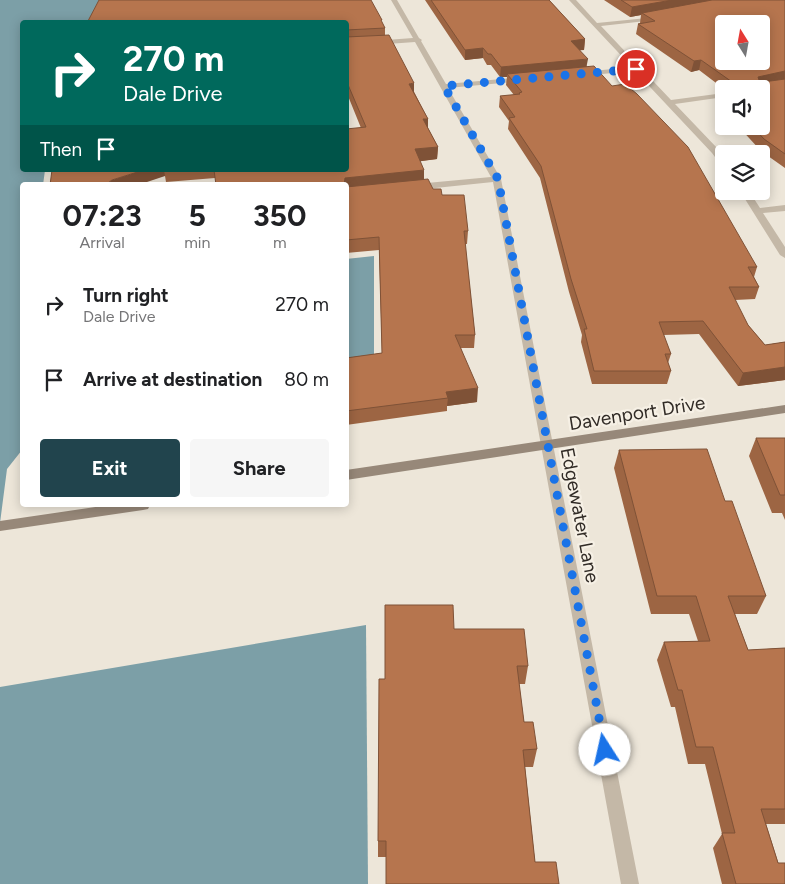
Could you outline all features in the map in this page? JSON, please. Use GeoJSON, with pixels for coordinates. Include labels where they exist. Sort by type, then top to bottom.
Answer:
{"type":"FeatureCollection","features":[{"type":"Feature","properties":{"kind":"street","name":"Edgewater Lane"},"geometry":{"type":"LineString","coordinates":[[394,0],[419,40],[498,179],[630,884]]}},
{"type":"Feature","properties":{"kind":"street"},"geometry":{"type":"LineString","coordinates":[[572,0],[715,151]]}},
{"type":"Feature","properties":{"kind":"street"},"geometry":{"type":"LineString","coordinates":[[596,25],[659,17]]}},
{"type":"Feature","properties":{"kind":"street"},"geometry":{"type":"LineString","coordinates":[[349,45],[419,40]]}},
{"type":"Feature","properties":{"kind":"street"},"geometry":{"type":"LineString","coordinates":[[578,74],[636,69]]}},
{"type":"Feature","properties":{"kind":"street"},"geometry":{"type":"LineString","coordinates":[[444,86],[530,78]]}},
{"type":"Feature","properties":{"kind":"street"},"geometry":{"type":"LineString","coordinates":[[669,103],[715,96]]}},
{"type":"Feature","properties":{"kind":"street"},"geometry":{"type":"LineString","coordinates":[[403,189],[498,179]]}},
{"type":"Feature","properties":{"kind":"street"},"geometry":{"type":"LineString","coordinates":[[750,200],[785,255]]}},
{"type":"Feature","properties":{"kind":"street"},"geometry":{"type":"LineString","coordinates":[[758,211],[785,208]]}},
{"type":"Feature","properties":{"kind":"street","name":"Davenport Drive"},"geometry":{"type":"LineString","coordinates":[[349,475],[785,409]]}},
{"type":"Feature","properties":{"kind":"street"},"geometry":{"type":"LineString","coordinates":[[0,526],[130,507]]}},
{"type":"Feature","properties":{"kind":"water"},"geometry":{"type":"Polygon","coordinates":[[[0,0],[303,0],[200,20],[20,20],[20,172],[45,172],[43,182],[20,182],[20,453],[7,469],[0,523],[0,0]]]}},
{"type":"Feature","properties":{"kind":"water"},"geometry":{"type":"Polygon","coordinates":[[[374,256],[374,359],[349,361],[349,259],[374,256]]]}},
{"type":"Feature","properties":{"kind":"water"},"geometry":{"type":"Polygon","coordinates":[[[366,625],[368,884],[0,884],[0,687],[366,625]]]}},
{"type":"Feature","properties":{"kind":"building"},"geometry":{"type":"Polygon","coordinates":[[[99,0],[371,0],[385,28],[349,30],[349,20],[89,20],[99,0]]]}},
{"type":"Feature","properties":{"kind":"building"},"geometry":{"type":"Polygon","coordinates":[[[431,0],[549,0],[585,39],[571,41],[588,59],[501,67],[491,54],[488,54],[483,48],[465,50],[431,0]]]}},
{"type":"Feature","properties":{"kind":"building"},"geometry":{"type":"Polygon","coordinates":[[[621,0],[672,0],[632,7],[621,0]]]}},
{"type":"Feature","properties":{"kind":"building"},"geometry":{"type":"Polygon","coordinates":[[[712,0],[785,0],[785,71],[758,77],[759,80],[729,80],[715,70],[770,70],[770,15],[715,15],[715,70],[701,60],[694,61],[638,24],[655,21],[642,13],[712,0]]]}},
{"type":"Feature","properties":{"kind":"building"},"geometry":{"type":"Polygon","coordinates":[[[389,35],[414,83],[409,84],[428,119],[423,119],[438,147],[415,149],[424,170],[345,178],[344,182],[216,182],[214,172],[349,172],[349,129],[366,127],[349,87],[349,37],[389,35]]]}},
{"type":"Feature","properties":{"kind":"building"},"geometry":{"type":"Polygon","coordinates":[[[594,66],[612,86],[625,84],[637,94],[688,147],[715,194],[715,200],[718,200],[757,267],[748,267],[759,287],[729,287],[748,325],[765,345],[785,342],[785,367],[743,373],[703,321],[659,322],[671,354],[665,354],[671,371],[594,371],[584,329],[587,329],[571,279],[541,166],[509,118],[515,117],[500,96],[520,94],[522,92],[507,74],[594,66]]]}},
{"type":"Feature","properties":{"kind":"building"},"geometry":{"type":"Polygon","coordinates":[[[785,79],[785,154],[760,135],[770,135],[770,81],[785,79]]]}},
{"type":"Feature","properties":{"kind":"building"},"geometry":{"type":"Polygon","coordinates":[[[52,172],[138,172],[109,182],[50,182],[52,172]]]}},
{"type":"Feature","properties":{"kind":"building"},"geometry":{"type":"Polygon","coordinates":[[[428,179],[433,189],[441,189],[442,195],[464,195],[468,231],[464,231],[475,335],[455,335],[478,388],[446,392],[448,398],[349,411],[349,358],[382,353],[379,237],[349,240],[349,187],[428,179]]]}},
{"type":"Feature","properties":{"kind":"building"},"geometry":{"type":"Polygon","coordinates":[[[756,438],[785,438],[785,495],[780,495],[756,438]]]}},
{"type":"Feature","properties":{"kind":"building"},"geometry":{"type":"Polygon","coordinates":[[[707,449],[725,501],[732,501],[766,596],[728,596],[748,650],[785,648],[785,809],[761,809],[778,863],[785,863],[785,884],[736,884],[722,833],[735,833],[713,747],[696,747],[682,690],[678,690],[664,642],[710,641],[696,596],[657,596],[619,450],[707,449]]]}},
{"type":"Feature","properties":{"kind":"building"},"geometry":{"type":"Polygon","coordinates":[[[385,605],[453,605],[454,629],[524,629],[528,666],[517,666],[524,722],[533,722],[537,749],[523,750],[535,862],[556,862],[559,884],[386,884],[386,841],[378,841],[379,679],[385,679],[385,605]]]}},
{"type":"Feature","properties":{"kind":"route"},"geometry":{"type":"LineString","coordinates":[[605,750],[498,179],[444,86],[636,69]]}}]}
